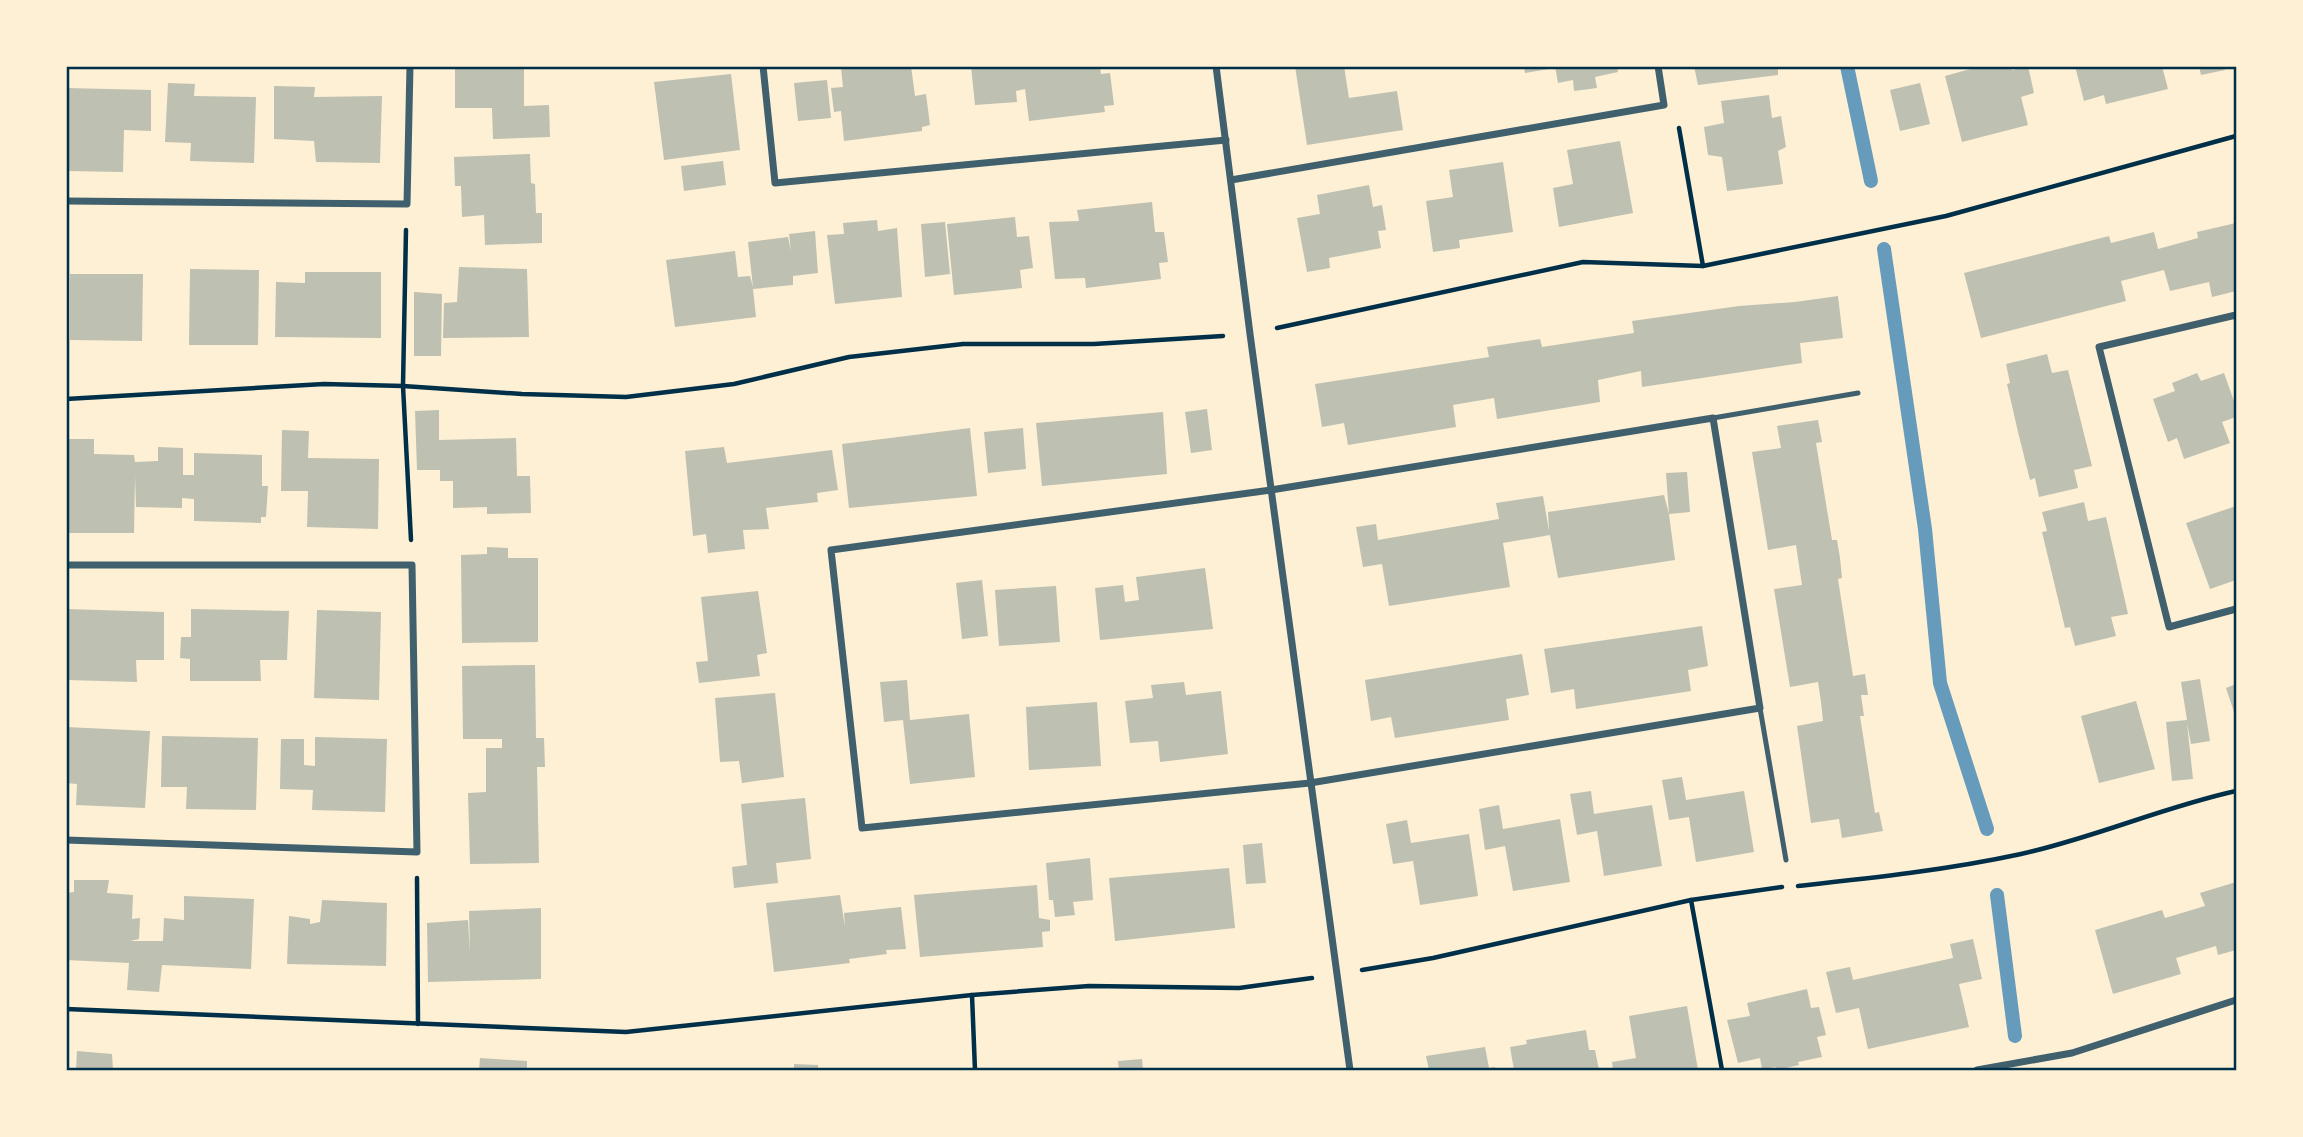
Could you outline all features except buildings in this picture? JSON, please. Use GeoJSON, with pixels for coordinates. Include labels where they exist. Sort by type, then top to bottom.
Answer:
{"type":"FeatureCollection","features":[{"type":"Feature","properties":{"kind":"street"},"geometry":{"type":"LineString","coordinates":[[66,201],[407,204],[410,66]]}},
{"type":"Feature","properties":{"kind":"street"},"geometry":{"type":"LineString","coordinates":[[763,66],[775,183],[1226,140]]}},
{"type":"Feature","properties":{"kind":"street"},"geometry":{"type":"LineString","coordinates":[[1216,66],[1350,1070]]}},
{"type":"Feature","properties":{"kind":"street"},"geometry":{"type":"LineString","coordinates":[[1231,180],[1664,105],[1658,66]]}},
{"type":"Feature","properties":{"kind":"street"},"geometry":{"type":"LineString","coordinates":[[2236,315],[2099,347],[2169,627],[2236,609]]}},
{"type":"Feature","properties":{"kind":"street"},"geometry":{"type":"LineString","coordinates":[[1713,418],[1760,708],[1310,783],[862,828],[831,550],[1271,490],[1713,418]]}},
{"type":"Feature","properties":{"kind":"street"},"geometry":{"type":"LineString","coordinates":[[66,565],[412,565],[417,852],[66,840]]}},
{"type":"Feature","properties":{"kind":"street"},"geometry":{"type":"LineString","coordinates":[[1977,1070],[2072,1053],[2236,1000]]}},
{"type":"Feature","properties":{"kind":"lane"},"geometry":{"type":"LineString","coordinates":[[1713,418],[1858,393]]}},
{"type":"Feature","properties":{"kind":"lane"},"geometry":{"type":"LineString","coordinates":[[1760,708],[1786,860]]}},
{"type":"Feature","properties":{"kind":"path"},"geometry":{"type":"LineString","coordinates":[[1664,105],[1677,117],[1703,266]]}},
{"type":"Feature","properties":{"kind":"path"},"geometry":{"type":"LineString","coordinates":[[66,399],[324,384],[626,397],[734,384],[849,357],[963,344],[1094,344],[1250,334],[1583,262],[1703,266],[1946,216],[2236,136]]}},
{"type":"Feature","properties":{"kind":"path"},"geometry":{"type":"LineString","coordinates":[[407,204],[403,386],[412,565]]}},
{"type":"Feature","properties":{"kind":"path"},"geometry":{"type":"LineString","coordinates":[[66,1009],[626,1032],[972,995],[1089,986],[1240,988],[1433,958],[1691,900],[1903,875],[2022,854],[2192,801],[2236,791]]}},
{"type":"Feature","properties":{"kind":"path"},"geometry":{"type":"LineString","coordinates":[[417,852],[418,1024]]}},
{"type":"Feature","properties":{"kind":"path"},"geometry":{"type":"LineString","coordinates":[[1691,900],[1722,1070]]}},
{"type":"Feature","properties":{"kind":"path"},"geometry":{"type":"LineString","coordinates":[[972,995],[975,1070]]}},
{"type":"Feature","properties":{"kind":"waterway"},"geometry":{"type":"LineString","coordinates":[[1847,66],[1871,181]]}},
{"type":"Feature","properties":{"kind":"waterway"},"geometry":{"type":"LineString","coordinates":[[1884,249],[1925,529],[1940,683],[1987,829]]}},
{"type":"Feature","properties":{"kind":"waterway"},"geometry":{"type":"LineString","coordinates":[[1997,895],[2015,1036]]}}]}
